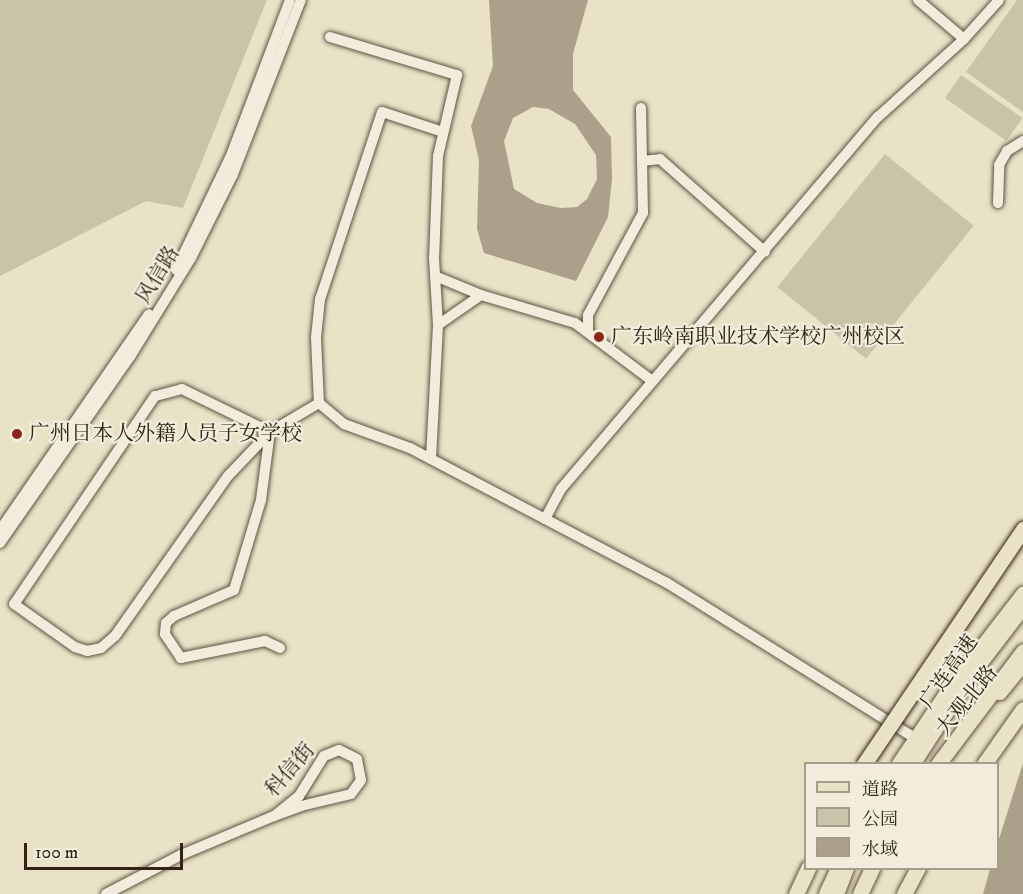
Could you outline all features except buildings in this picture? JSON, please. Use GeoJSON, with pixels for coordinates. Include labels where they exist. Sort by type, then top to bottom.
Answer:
{"type":"FeatureCollection","features":[{"type":"Feature","properties":{"kind":"highway"},"geometry":{"type":"LineString","coordinates":[[865,762],[1023,529]]}},
{"type":"Feature","properties":{"kind":"highway","name":"广连高速"},"geometry":{"type":"LineString","coordinates":[[913,762],[968,678],[1023,606]]}},
{"type":"Feature","properties":{"kind":"highway","name":"广连高速"},"geometry":{"type":"LineString","coordinates":[[940,762],[1023,651]]}},
{"type":"Feature","properties":{"kind":"highway"},"geometry":{"type":"LineString","coordinates":[[985,762],[1023,709]]}},
{"type":"Feature","properties":{"kind":"highway"},"geometry":{"type":"LineString","coordinates":[[796,894],[807,870]]}},
{"type":"Feature","properties":{"kind":"highway"},"geometry":{"type":"LineString","coordinates":[[836,894],[845,870]]}},
{"type":"Feature","properties":{"kind":"highway"},"geometry":{"type":"LineString","coordinates":[[860,894],[871,870]]}},
{"type":"Feature","properties":{"kind":"highway"},"geometry":{"type":"LineString","coordinates":[[904,894],[916,872]]}},
{"type":"Feature","properties":{"kind":"main road","name":"大观北路"},"geometry":{"type":"LineString","coordinates":[[900,762],[915,738],[1023,594]]}},
{"type":"Feature","properties":{"kind":"main road","name":"大观北路"},"geometry":{"type":"LineString","coordinates":[[947,762],[1023,665]]}},
{"type":"Feature","properties":{"kind":"main road"},"geometry":{"type":"LineString","coordinates":[[826,894],[837,870]]}},
{"type":"Feature","properties":{"kind":"main road"},"geometry":{"type":"LineString","coordinates":[[866,894],[878,870]]}},
{"type":"Feature","properties":{"kind":"street","name":"风信路"},"geometry":{"type":"LineString","coordinates":[[0,530],[146,319],[179,264],[230,158],[290,0]]}},
{"type":"Feature","properties":{"kind":"street","name":"风信路"},"geometry":{"type":"LineString","coordinates":[[0,543],[131,355],[190,258],[233,174],[301,0]]}},
{"type":"Feature","properties":{"kind":"street"},"geometry":{"type":"LineString","coordinates":[[918,0],[964,39]]}},
{"type":"Feature","properties":{"kind":"street"},"geometry":{"type":"LineString","coordinates":[[545,519],[561,489],[651,380],[765,252],[878,117],[964,39],[999,0]]}},
{"type":"Feature","properties":{"kind":"street"},"geometry":{"type":"LineString","coordinates":[[330,37],[457,75],[438,156],[435,276],[438,325],[431,459]]}},
{"type":"Feature","properties":{"kind":"street"},"geometry":{"type":"LineString","coordinates":[[588,330],[588,315],[643,213],[641,108]]}},
{"type":"Feature","properties":{"kind":"street"},"geometry":{"type":"LineString","coordinates":[[443,132],[382,112],[320,299],[316,338],[319,403],[344,424],[431,459],[667,583],[915,738]]}},
{"type":"Feature","properties":{"kind":"street"},"geometry":{"type":"LineString","coordinates":[[998,203],[999,165],[1007,151],[1023,141]]}},
{"type":"Feature","properties":{"kind":"street"},"geometry":{"type":"LineString","coordinates":[[642,161],[660,159],[765,252]]}},
{"type":"Feature","properties":{"kind":"street"},"geometry":{"type":"LineString","coordinates":[[435,276],[481,295],[575,322],[651,380]]}},
{"type":"Feature","properties":{"kind":"street"},"geometry":{"type":"LineString","coordinates":[[438,325],[481,295]]}},
{"type":"Feature","properties":{"kind":"street"},"geometry":{"type":"LineString","coordinates":[[270,432],[182,389],[154,396],[14,604],[75,647],[87,651],[101,648],[115,636],[228,476],[270,432],[319,403]]}},
{"type":"Feature","properties":{"kind":"street"},"geometry":{"type":"LineString","coordinates":[[270,432],[261,500],[234,590],[174,616],[166,623],[165,634],[181,658],[265,641],[280,648]]}},
{"type":"Feature","properties":{"kind":"street","name":"科信街"},"geometry":{"type":"LineString","coordinates":[[106,894],[181,855],[274,816],[351,794],[361,780],[357,759],[339,750],[324,756],[298,796],[274,816]]}},
{"type":"Feature","properties":{"kind":"green space"},"geometry":{"type":"Polygon","coordinates":[[[0,0],[267,0],[183,208],[146,201],[0,276],[0,0]]]}},
{"type":"Feature","properties":{"kind":"green space"},"geometry":{"type":"Polygon","coordinates":[[[1017,0],[1023,0],[1023,112],[966,72],[1017,0]]]}},
{"type":"Feature","properties":{"kind":"green space"},"geometry":{"type":"Polygon","coordinates":[[[961,75],[1022,118],[1006,141],[945,98],[961,75]]]}},
{"type":"Feature","properties":{"kind":"green space"},"geometry":{"type":"Polygon","coordinates":[[[885,154],[974,226],[866,359],[777,287],[885,154]]]}},
{"type":"Feature","properties":{"kind":"water"},"geometry":{"type":"Polygon","coordinates":[[[489,0],[588,0],[573,54],[573,90],[611,137],[612,179],[608,217],[576,281],[484,253],[477,229],[479,160],[471,126],[493,66],[489,0]],[[533,107],[513,118],[504,141],[514,189],[537,203],[561,208],[577,207],[587,199],[597,179],[596,155],[575,124],[549,109],[533,107]]]}},
{"type":"Feature","properties":{"kind":"water"},"geometry":{"type":"Polygon","coordinates":[[[1023,763],[1023,894],[983,894],[990,870],[999,870],[999,839],[1023,763]]]}},
{"type":"Feature","properties":{"kind":"place","name":"广东岭南职业技术学校广州校区"},"geometry":{"type":"Point","coordinates":[599,337]}},
{"type":"Feature","properties":{"kind":"place","name":"广州日本人外籍人员子女学校"},"geometry":{"type":"Point","coordinates":[17,434]}}]}
